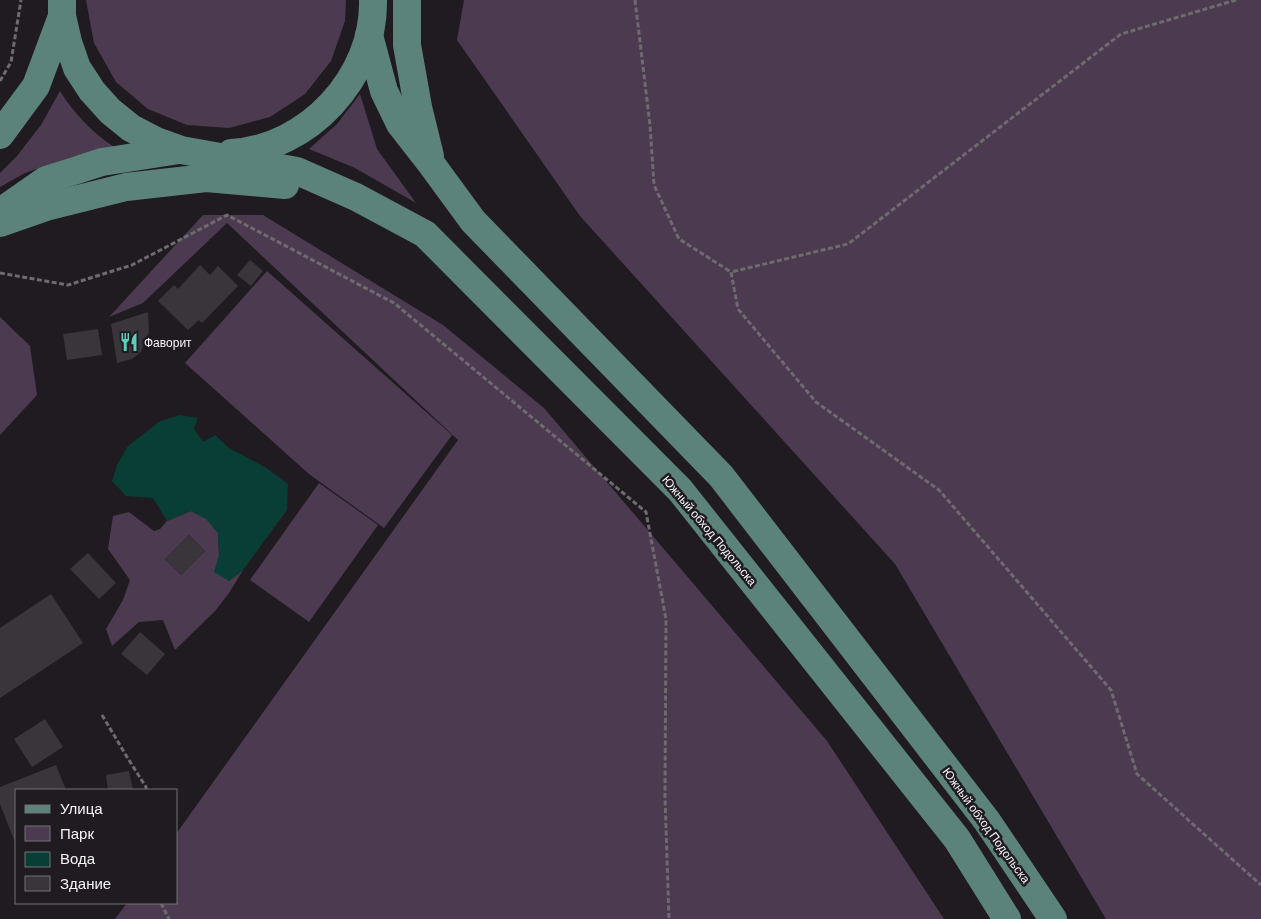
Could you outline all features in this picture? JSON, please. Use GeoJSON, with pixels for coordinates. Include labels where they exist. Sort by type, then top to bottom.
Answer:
{"type":"FeatureCollection","features":[{"type":"Feature","properties":{"kind":"main road"},"geometry":{"type":"LineString","coordinates":[[207,154],[234,153],[261,148],[286,138],[310,124],[330,106],[347,84],[360,61],[369,35],[373,0]]}},
{"type":"Feature","properties":{"kind":"main road"},"geometry":{"type":"LineString","coordinates":[[407,0],[407,45],[418,107],[432,165]]}},
{"type":"Feature","properties":{"kind":"main road"},"geometry":{"type":"LineString","coordinates":[[0,135],[36,86],[62,8]]}},
{"type":"Feature","properties":{"kind":"main road"},"geometry":{"type":"LineString","coordinates":[[62,8],[68,42],[78,68],[92,91],[110,111],[131,128],[156,141],[181,150],[297,171],[356,197]]}},
{"type":"Feature","properties":{"kind":"main road","name":"Южный обход Подольска"},"geometry":{"type":"LineString","coordinates":[[369,35],[384,91],[400,124],[473,221],[721,476],[988,821],[1053,919]]}},
{"type":"Feature","properties":{"kind":"main road"},"geometry":{"type":"LineString","coordinates":[[0,212],[46,180],[102,162],[181,150]]}},
{"type":"Feature","properties":{"kind":"main road"},"geometry":{"type":"LineString","coordinates":[[0,223],[46,207],[126,187],[206,178],[278,183],[356,197]]}},
{"type":"Feature","properties":{"kind":"main road","name":"Южный обход Подольска"},"geometry":{"type":"LineString","coordinates":[[356,197],[425,234],[680,490],[957,838],[1007,919]]}},
{"type":"Feature","properties":{"kind":"path"},"geometry":{"type":"LineString","coordinates":[[0,81],[11,62],[22,0]]}},
{"type":"Feature","properties":{"kind":"path"},"geometry":{"type":"LineString","coordinates":[[635,0],[650,126],[654,184],[679,239],[731,272],[848,244],[1121,34],[1236,0]]}},
{"type":"Feature","properties":{"kind":"path"},"geometry":{"type":"LineString","coordinates":[[0,273],[68,284],[132,265],[226,215],[394,303],[646,512],[666,619],[665,797],[669,919]]}},
{"type":"Feature","properties":{"kind":"path"},"geometry":{"type":"LineString","coordinates":[[731,272],[738,309],[816,402],[939,490],[1111,690],[1137,774],[1261,884]]}},
{"type":"Feature","properties":{"kind":"path"},"geometry":{"type":"LineString","coordinates":[[102,715],[146,789]]}},
{"type":"Feature","properties":{"kind":"path"},"geometry":{"type":"LineString","coordinates":[[162,904],[169,919]]}},
{"type":"Feature","properties":{"kind":"green space"},"geometry":{"type":"Polygon","coordinates":[[[86,0],[346,0],[345,21],[331,61],[305,94],[270,117],[229,128],[187,125],[148,109],[116,82],[94,43],[86,0]]]}},
{"type":"Feature","properties":{"kind":"green space"},"geometry":{"type":"Polygon","coordinates":[[[464,0],[1261,0],[1261,919],[1106,919],[895,564],[580,216],[457,40],[464,0]]]}},
{"type":"Feature","properties":{"kind":"green space"},"geometry":{"type":"Polygon","coordinates":[[[60,91],[84,122],[114,147],[71,157],[25,173],[0,187],[0,173],[17,156],[41,125],[60,91]]]}},
{"type":"Feature","properties":{"kind":"green space"},"geometry":{"type":"Polygon","coordinates":[[[360,94],[377,149],[416,203],[355,168],[309,149],[337,124],[360,94]]]}},
{"type":"Feature","properties":{"kind":"green space"},"geometry":{"type":"Polygon","coordinates":[[[203,215],[263,215],[443,325],[544,408],[827,741],[944,919],[115,919],[126,904],[178,904],[178,831],[458,440],[227,223],[143,303],[109,317],[203,215]]]}},
{"type":"Feature","properties":{"kind":"green space"},"geometry":{"type":"Polygon","coordinates":[[[267,271],[452,435],[384,528],[309,474],[185,363],[267,271]]]}},
{"type":"Feature","properties":{"kind":"green space"},"geometry":{"type":"Polygon","coordinates":[[[0,317],[30,346],[37,395],[0,435],[0,317]]]}},
{"type":"Feature","properties":{"kind":"green space"},"geometry":{"type":"Polygon","coordinates":[[[319,483],[378,525],[309,622],[250,580],[319,483]]]}},
{"type":"Feature","properties":{"kind":"green space"},"geometry":{"type":"Polygon","coordinates":[[[191,511],[207,519],[218,533],[219,555],[229,581],[243,570],[215,611],[175,650],[163,620],[139,622],[112,646],[106,629],[123,600],[130,580],[108,549],[113,516],[129,512],[154,531],[160,529],[167,521],[191,511]],[[189,535],[165,559],[181,575],[205,551],[189,535]]]}},
{"type":"Feature","properties":{"kind":"water"},"geometry":{"type":"Polygon","coordinates":[[[180,415],[198,418],[194,429],[203,442],[215,435],[229,448],[265,467],[288,484],[287,510],[243,570],[229,581],[214,572],[219,555],[218,533],[206,519],[191,511],[167,521],[153,498],[126,496],[112,481],[117,465],[127,447],[160,421],[180,415]]]}},
{"type":"Feature","properties":{"kind":"building"},"geometry":{"type":"Polygon","coordinates":[[[250,260],[263,271],[251,286],[237,275],[250,260]]]}},
{"type":"Feature","properties":{"kind":"building"},"geometry":{"type":"Polygon","coordinates":[[[200,265],[210,275],[218,266],[238,286],[202,323],[199,320],[188,330],[158,301],[174,285],[178,289],[200,265]]]}},
{"type":"Feature","properties":{"kind":"building","name":"Фаворит"},"geometry":{"type":"Polygon","coordinates":[[[148,312],[149,332],[141,352],[132,359],[117,363],[111,324],[148,312]]]}},
{"type":"Feature","properties":{"kind":"building"},"geometry":{"type":"Polygon","coordinates":[[[98,329],[102,355],[67,360],[63,334],[98,329]]]}},
{"type":"Feature","properties":{"kind":"building"},"geometry":{"type":"Polygon","coordinates":[[[189,535],[205,551],[181,575],[165,559],[189,535]]]}},
{"type":"Feature","properties":{"kind":"building"},"geometry":{"type":"Polygon","coordinates":[[[88,553],[116,583],[99,599],[70,569],[88,553]]]}},
{"type":"Feature","properties":{"kind":"building"},"geometry":{"type":"Polygon","coordinates":[[[51,594],[83,643],[0,698],[0,628],[51,594]]]}},
{"type":"Feature","properties":{"kind":"building"},"geometry":{"type":"Polygon","coordinates":[[[140,632],[165,654],[147,675],[121,654],[140,632]]]}},
{"type":"Feature","properties":{"kind":"building"},"geometry":{"type":"Polygon","coordinates":[[[45,719],[63,747],[32,767],[14,739],[45,719]]]}},
{"type":"Feature","properties":{"kind":"building"},"geometry":{"type":"Polygon","coordinates":[[[56,765],[66,789],[15,789],[15,842],[0,804],[0,787],[56,765]]]}},
{"type":"Feature","properties":{"kind":"building"},"geometry":{"type":"Polygon","coordinates":[[[129,771],[133,789],[108,789],[106,775],[129,771]]]}},
{"type":"Feature","properties":{"kind":"place","name":"Фаворит"},"geometry":{"type":"Point","coordinates":[129,342]}}]}
